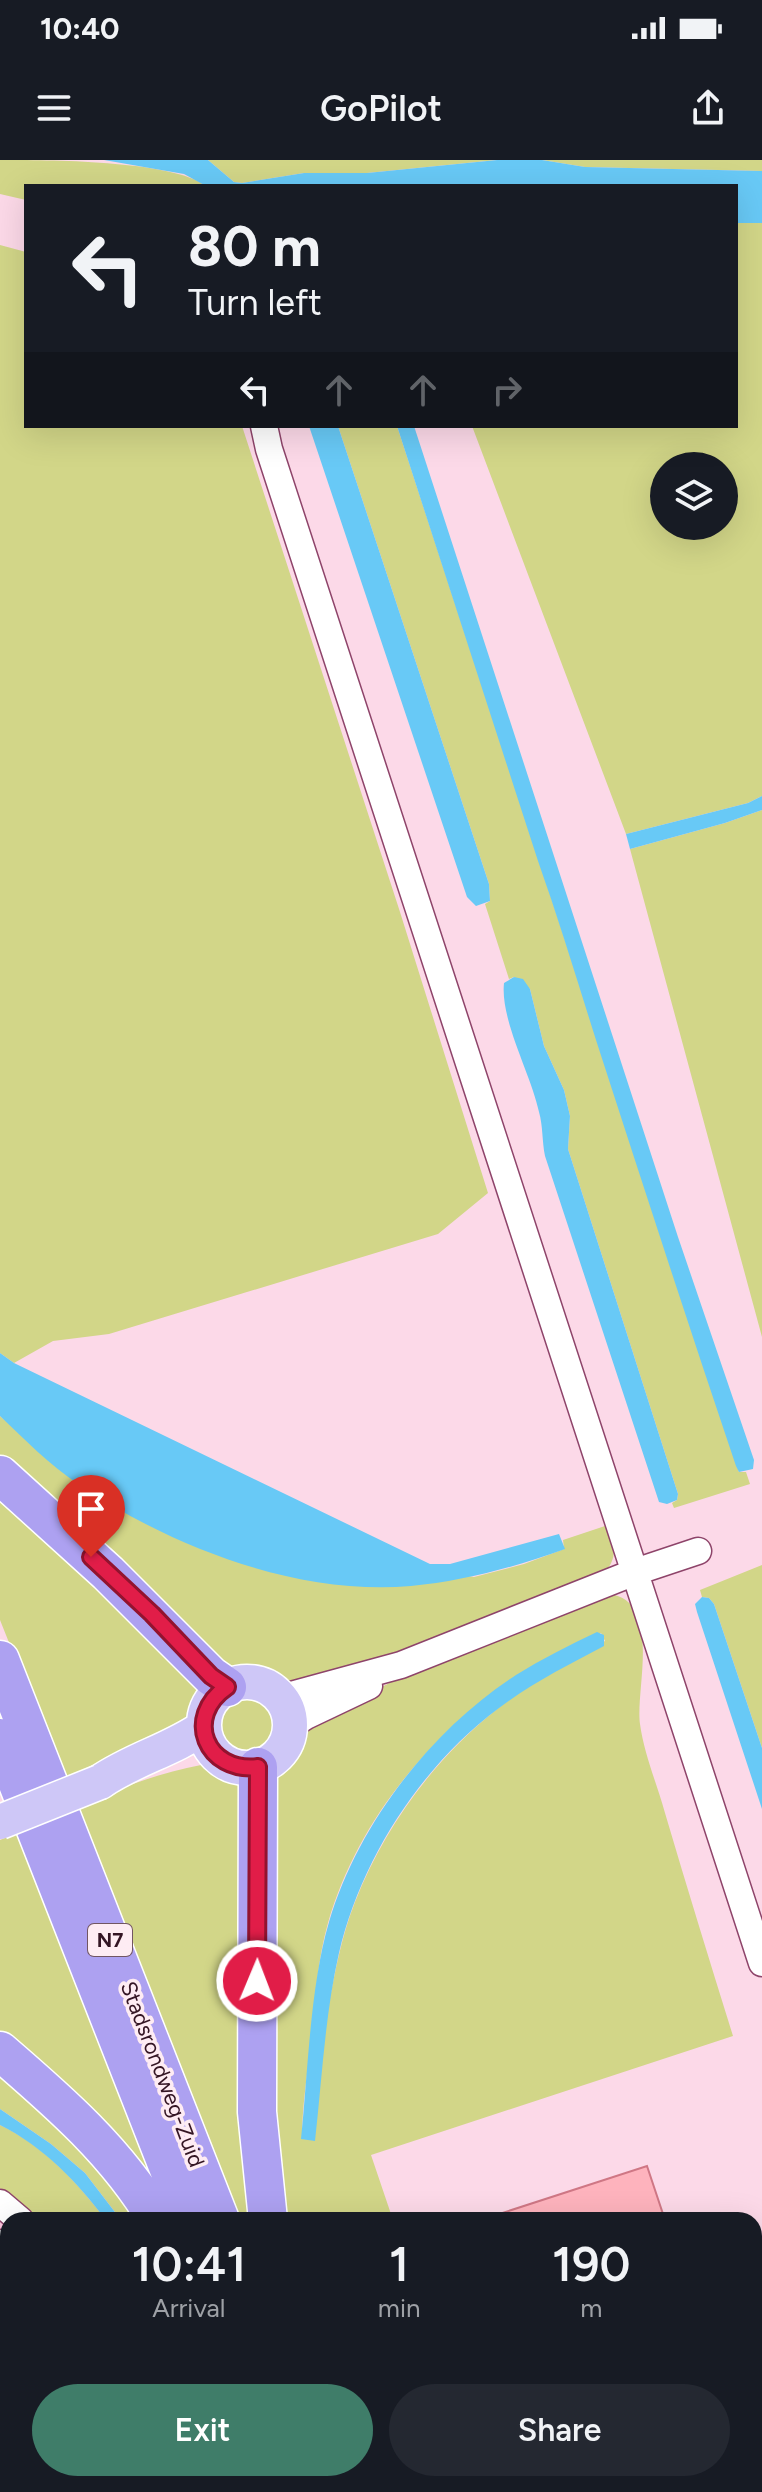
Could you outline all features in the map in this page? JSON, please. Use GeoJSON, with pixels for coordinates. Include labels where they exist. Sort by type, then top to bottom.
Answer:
{"type":"FeatureCollection","features":[{"type":"Feature","properties":{"kind":"highway"},"geometry":{"type":"LineString","coordinates":[[0,1475],[108,1573],[211,1676],[227,1687]]}},
{"type":"Feature","properties":{"kind":"highway","name":"Stadsrondweg-Zuid"},"geometry":{"type":"LineString","coordinates":[[0,1660],[217,2212]]}},
{"type":"Feature","properties":{"kind":"highway","name":"Stadsrondweg-Zuid"},"geometry":{"type":"LineString","coordinates":[[0,1738],[186,2212]]}},
{"type":"Feature","properties":{"kind":"highway"},"geometry":{"type":"LineString","coordinates":[[258,1767],[257,2112],[267,2212]]}},
{"type":"Feature","properties":{"kind":"highway"},"geometry":{"type":"LineString","coordinates":[[0,2051],[93,2137],[137,2187],[152,2212]]}},
{"type":"Feature","properties":{"kind":"main road"},"geometry":{"type":"LineString","coordinates":[[237,1683],[259,1684],[285,1712],[288,1737],[277,1756],[258,1767],[234,1766],[209,1740],[206,1710],[227,1687],[237,1683]]}},
{"type":"Feature","properties":{"kind":"main road"},"geometry":{"type":"LineString","coordinates":[[0,1822],[100,1782],[123,1766],[177,1743],[209,1740]]}},
{"type":"Feature","properties":{"kind":"street"},"geometry":{"type":"LineString","coordinates":[[265,428],[762,1963]]}},
{"type":"Feature","properties":{"kind":"street"},"geometry":{"type":"LineString","coordinates":[[285,1712],[306,1716],[382,1680],[401,1665],[635,1572],[698,1551]]}},
{"type":"Feature","properties":{"kind":"shaded area"},"geometry":{"type":"Polygon","coordinates":[[[0,2119],[74,2172],[107,2212],[0,2212],[0,2119]]]}},
{"type":"Feature","properties":{"kind":"green space"},"geometry":{"type":"Polygon","coordinates":[[[0,160],[138,166],[189,177],[202,184],[24,184],[24,200],[0,194],[0,160]]]}},
{"type":"Feature","properties":{"kind":"green space"},"geometry":{"type":"Polygon","coordinates":[[[208,160],[497,160],[367,173],[304,173],[242,183],[234,182],[208,160]]]}},
{"type":"Feature","properties":{"kind":"green space"},"geometry":{"type":"Polygon","coordinates":[[[542,160],[762,160],[762,171],[585,167],[542,160]]]}},
{"type":"Feature","properties":{"kind":"green space"},"geometry":{"type":"Polygon","coordinates":[[[738,223],[762,223],[762,796],[748,803],[626,834],[473,428],[738,428],[738,223]]]}},
{"type":"Feature","properties":{"kind":"green space"},"geometry":{"type":"Polygon","coordinates":[[[0,245],[24,251],[24,428],[243,428],[488,1193],[438,1234],[109,1334],[53,1341],[14,1363],[0,1353],[0,245]]]}},
{"type":"Feature","properties":{"kind":"green space"},"geometry":{"type":"Polygon","coordinates":[[[339,428],[398,428],[739,1472],[746,1472],[750,1484],[674,1508],[672,1503],[677,1500],[678,1494],[568,1149],[570,1116],[564,1090],[544,1046],[530,989],[514,977],[509,979],[485,904],[490,901],[489,884],[339,428]]]}},
{"type":"Feature","properties":{"kind":"green space"},"geometry":{"type":"Polygon","coordinates":[[[762,810],[762,1337],[630,849],[762,810]]]}},
{"type":"Feature","properties":{"kind":"green space"},"geometry":{"type":"Polygon","coordinates":[[[0,1416],[77,1483],[135,1517],[474,1577],[524,1564],[564,1549],[563,1540],[608,1525],[613,1544],[612,1561],[604,1573],[379,1661],[285,1683],[264,1673],[222,1667],[0,1464],[0,1416]]]}},
{"type":"Feature","properties":{"kind":"green space"},"geometry":{"type":"Polygon","coordinates":[[[0,1487],[208,1691],[190,1718],[63,1778],[0,1620],[0,1487]]]}},
{"type":"Feature","properties":{"kind":"green space"},"geometry":{"type":"Polygon","coordinates":[[[762,1565],[762,1748],[714,1604],[709,1598],[702,1597],[700,1590],[762,1565]]]}},
{"type":"Feature","properties":{"kind":"green space"},"geometry":{"type":"Polygon","coordinates":[[[609,1594],[626,1600],[636,1612],[641,1629],[643,1649],[639,1709],[644,1746],[733,2036],[371,2155],[390,2212],[275,2212],[276,1770],[291,1756],[306,1728],[404,1675],[609,1594]],[[601,1633],[555,1654],[511,1681],[470,1712],[432,1747],[398,1786],[369,1829],[346,1875],[324,1938],[302,2139],[336,1968],[346,1928],[367,1875],[396,1822],[432,1773],[474,1729],[523,1690],[605,1641],[601,1633]]]}},
{"type":"Feature","properties":{"kind":"green space"},"geometry":{"type":"Polygon","coordinates":[[[247,1698],[266,1706],[274,1725],[266,1744],[247,1752],[228,1744],[220,1725],[228,1706],[247,1698]]]}},
{"type":"Feature","properties":{"kind":"green space"},"geometry":{"type":"Polygon","coordinates":[[[201,1765],[240,1776],[261,2212],[233,2212],[156,2019],[133,1943],[77,1810],[138,1782],[201,1765]]]}},
{"type":"Feature","properties":{"kind":"green space"},"geometry":{"type":"Polygon","coordinates":[[[20,1832],[172,2212],[167,2212],[0,2042],[0,1840],[20,1832]]]}},
{"type":"Feature","properties":{"kind":"green space"},"geometry":{"type":"Polygon","coordinates":[[[0,2060],[140,2212],[115,2212],[85,2173],[51,2144],[0,2109],[0,2060]]]}},
{"type":"Feature","properties":{"kind":"green space"},"geometry":{"type":"Polygon","coordinates":[[[0,2125],[31,2143],[59,2166],[99,2212],[26,2212],[0,2188],[0,2125]]]}},
{"type":"Feature","properties":{"kind":"water"},"geometry":{"type":"Polygon","coordinates":[[[104,160],[208,160],[234,182],[242,183],[304,173],[367,173],[497,160],[542,160],[585,167],[762,171],[762,223],[738,223],[738,184],[202,184],[184,174],[104,160]]]}},
{"type":"Feature","properties":{"kind":"water"},"geometry":{"type":"Polygon","coordinates":[[[310,428],[339,428],[489,884],[490,901],[476,906],[467,897],[310,428]]]}},
{"type":"Feature","properties":{"kind":"water"},"geometry":{"type":"Polygon","coordinates":[[[398,428],[415,428],[678,1237],[754,1460],[753,1469],[739,1472],[736,1466],[398,428]]]}},
{"type":"Feature","properties":{"kind":"water"},"geometry":{"type":"Polygon","coordinates":[[[762,796],[762,810],[630,849],[626,834],[748,803],[762,796]]]}},
{"type":"Feature","properties":{"kind":"water"},"geometry":{"type":"Polygon","coordinates":[[[514,977],[523,979],[530,989],[544,1046],[564,1090],[570,1116],[568,1149],[678,1494],[677,1500],[667,1504],[659,1502],[545,1156],[535,1097],[511,1030],[504,998],[504,983],[514,977]]]}},
{"type":"Feature","properties":{"kind":"water"},"geometry":{"type":"Polygon","coordinates":[[[0,1353],[14,1363],[430,1564],[450,1564],[559,1534],[565,1549],[489,1572],[411,1586],[368,1587],[324,1583],[280,1575],[237,1562],[194,1547],[114,1507],[68,1477],[38,1452],[0,1416],[0,1353]]]}},
{"type":"Feature","properties":{"kind":"water"},"geometry":{"type":"Polygon","coordinates":[[[702,1597],[709,1598],[714,1604],[762,1748],[762,1809],[697,1612],[695,1604],[702,1597]]]}},
{"type":"Feature","properties":{"kind":"water"},"geometry":{"type":"Polygon","coordinates":[[[597,1632],[604,1635],[604,1646],[512,1699],[471,1731],[420,1786],[379,1849],[362,1883],[339,1953],[327,2023],[315,2141],[301,2139],[314,2001],[323,1947],[342,1886],[378,1815],[427,1751],[485,1697],[526,1669],[597,1632]]]}},
{"type":"Feature","properties":{"kind":"water"},"geometry":{"type":"Polygon","coordinates":[[[0,2109],[51,2144],[85,2173],[115,2212],[99,2212],[59,2166],[0,2125],[0,2109]]]}},
{"type":"Feature","properties":{"kind":"building"},"geometry":{"type":"Polygon","coordinates":[[[647,2166],[662,2212],[505,2212],[647,2166]]]}},
{"type":"Feature","properties":{"kind":"route"},"geometry":{"type":"LineString","coordinates":[[91,1557],[152,1614],[211,1676],[227,1687],[218,1693],[206,1710],[205,1736],[214,1754],[223,1761],[234,1766],[258,1767],[257,1981]]}}]}
